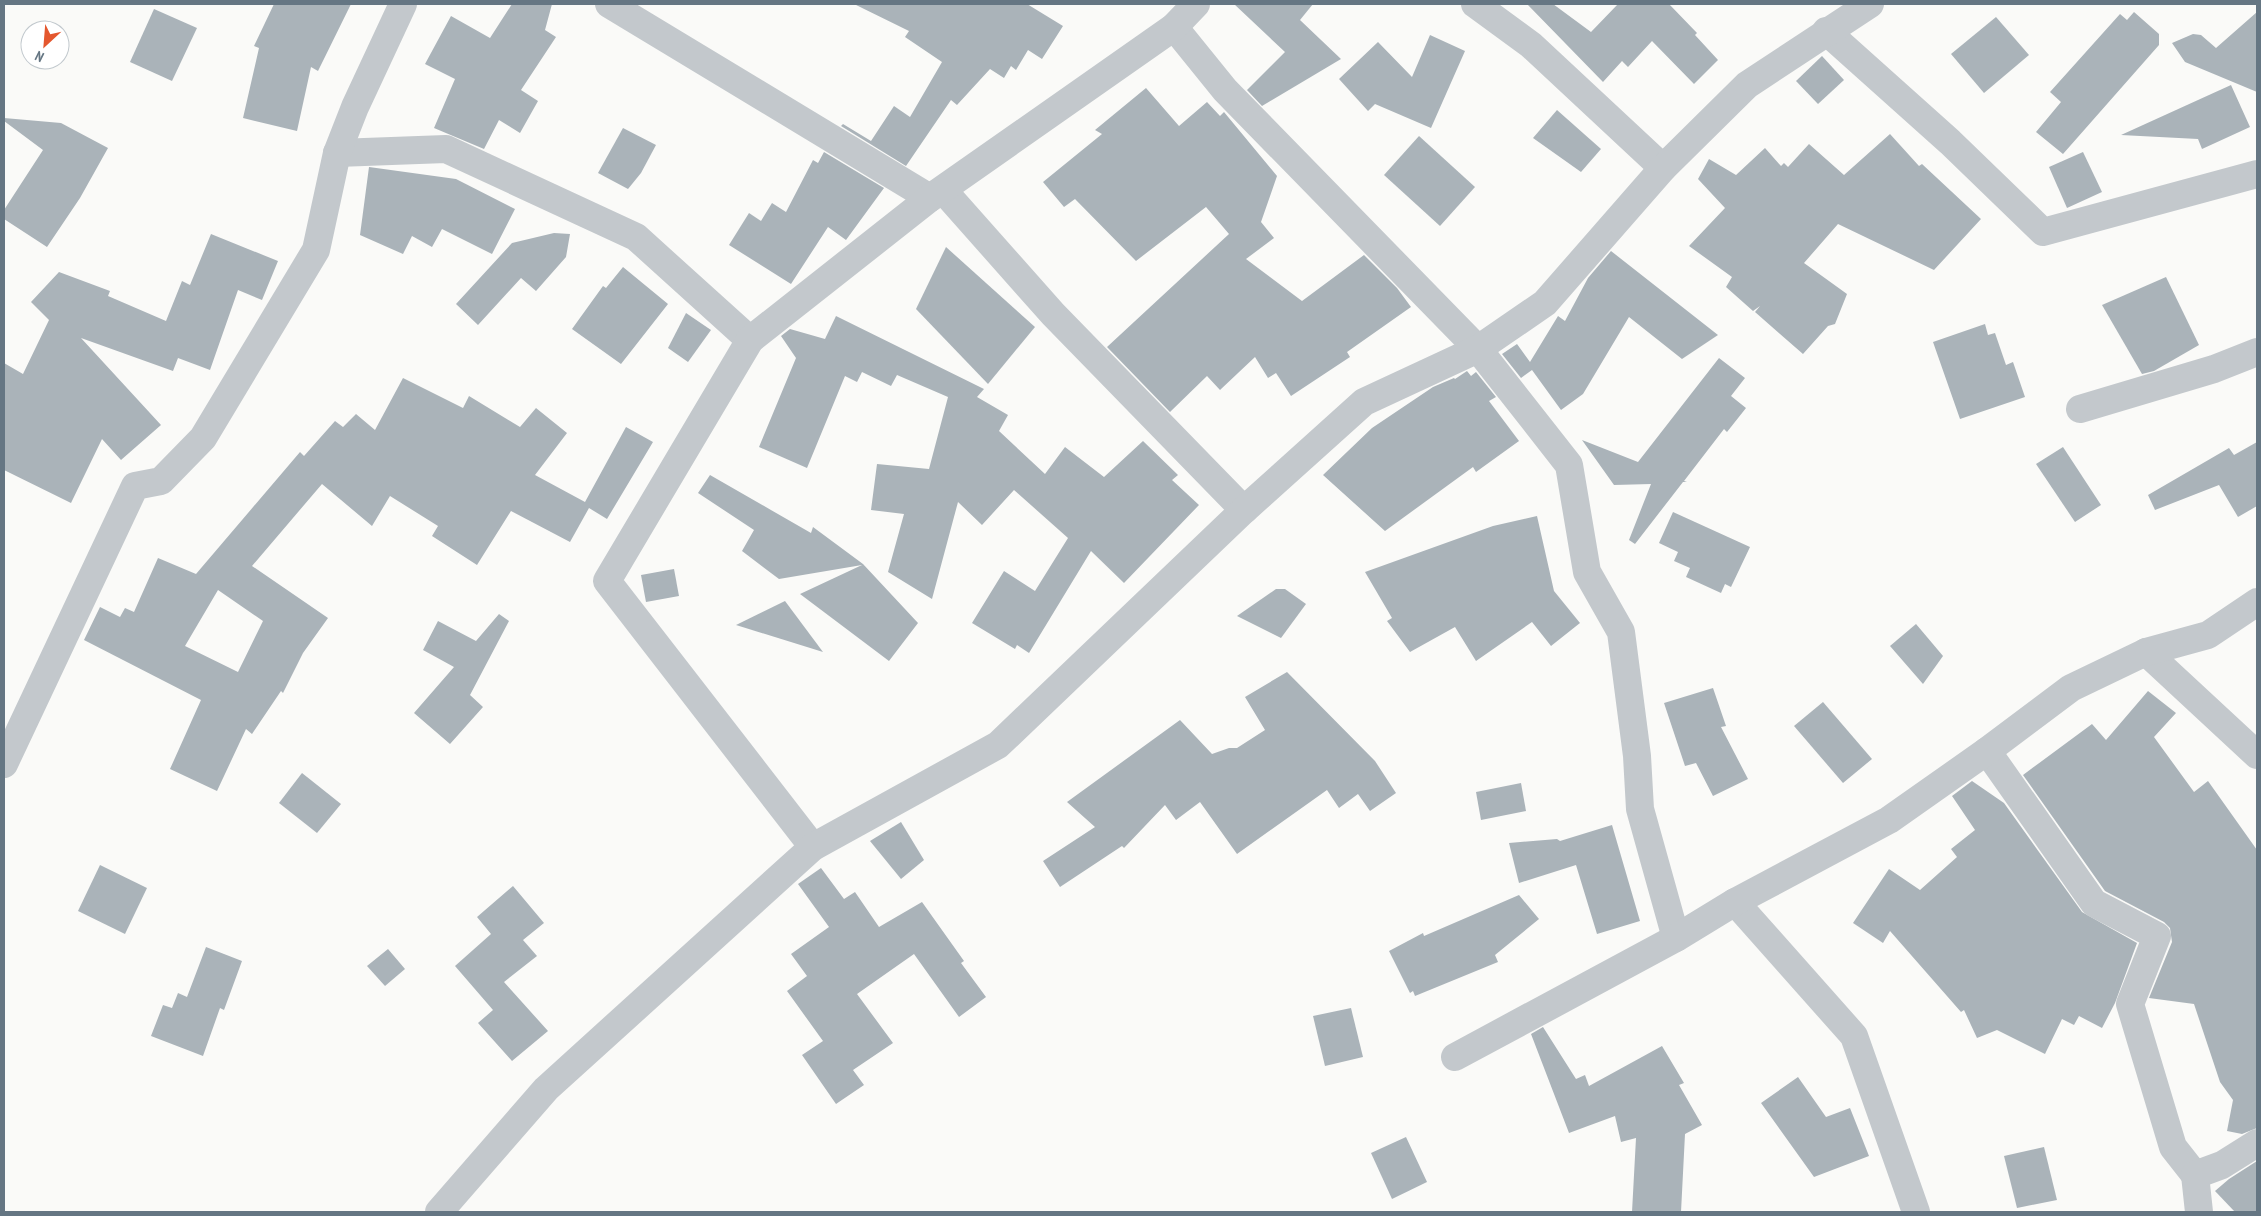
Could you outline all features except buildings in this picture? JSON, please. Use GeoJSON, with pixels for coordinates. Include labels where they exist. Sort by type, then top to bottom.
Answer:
{"type":"FeatureCollection","features":[{"type":"Feature","properties":{"kind":"street"},"geometry":{"type":"LineString","coordinates":[[4,764],[134,486],[161,481],[203,438],[316,250],[337,153],[355,107],[403,4]]}},
{"type":"Feature","properties":{"kind":"street"},"geometry":{"type":"LineString","coordinates":[[609,4],[936,194],[1244,510]]}},
{"type":"Feature","properties":{"kind":"street"},"geometry":{"type":"LineString","coordinates":[[813,847],[607,581],[750,340],[936,194],[1174,27],[1196,4]]}},
{"type":"Feature","properties":{"kind":"street"},"geometry":{"type":"LineString","coordinates":[[1475,4],[1531,45],[1663,168]]}},
{"type":"Feature","properties":{"kind":"street"},"geometry":{"type":"LineString","coordinates":[[439,1212],[546,1089],[813,847],[998,745],[1244,510],[1364,402],[1478,349],[1546,302],[1663,168],[1747,85],[1826,31],[1870,4]]}},
{"type":"Feature","properties":{"kind":"street"},"geometry":{"type":"LineString","coordinates":[[1174,27],[1226,90],[1478,349],[1569,465],[1588,572],[1622,632],[1637,756],[1640,809],[1676,938]]}},
{"type":"Feature","properties":{"kind":"street"},"geometry":{"type":"LineString","coordinates":[[1826,31],[1950,142],[2043,232],[2257,174]]}},
{"type":"Feature","properties":{"kind":"street"},"geometry":{"type":"LineString","coordinates":[[337,153],[446,149],[636,237],[750,340]]}},
{"type":"Feature","properties":{"kind":"street"},"geometry":{"type":"LineString","coordinates":[[2080,409],[2214,369],[2257,352]]}},
{"type":"Feature","properties":{"kind":"street"},"geometry":{"type":"LineString","coordinates":[[1455,1057],[1676,938],[1735,902],[1889,820],[2072,688],[2146,652],[2208,635],[2257,602]]}},
{"type":"Feature","properties":{"kind":"street"},"geometry":{"type":"LineString","coordinates":[[2146,652],[2257,756]]}},
{"type":"Feature","properties":{"kind":"street"},"geometry":{"type":"LineString","coordinates":[[1987,751],[2094,903],[2157,936],[2130,1004],[2173,1147],[2195,1176],[2200,1212]]}},
{"type":"Feature","properties":{"kind":"street"},"geometry":{"type":"LineString","coordinates":[[1735,902],[1854,1036],[1916,1212]]}},
{"type":"Feature","properties":{"kind":"street"},"geometry":{"type":"LineString","coordinates":[[2195,1176],[2222,1165],[2257,1143]]}}]}
